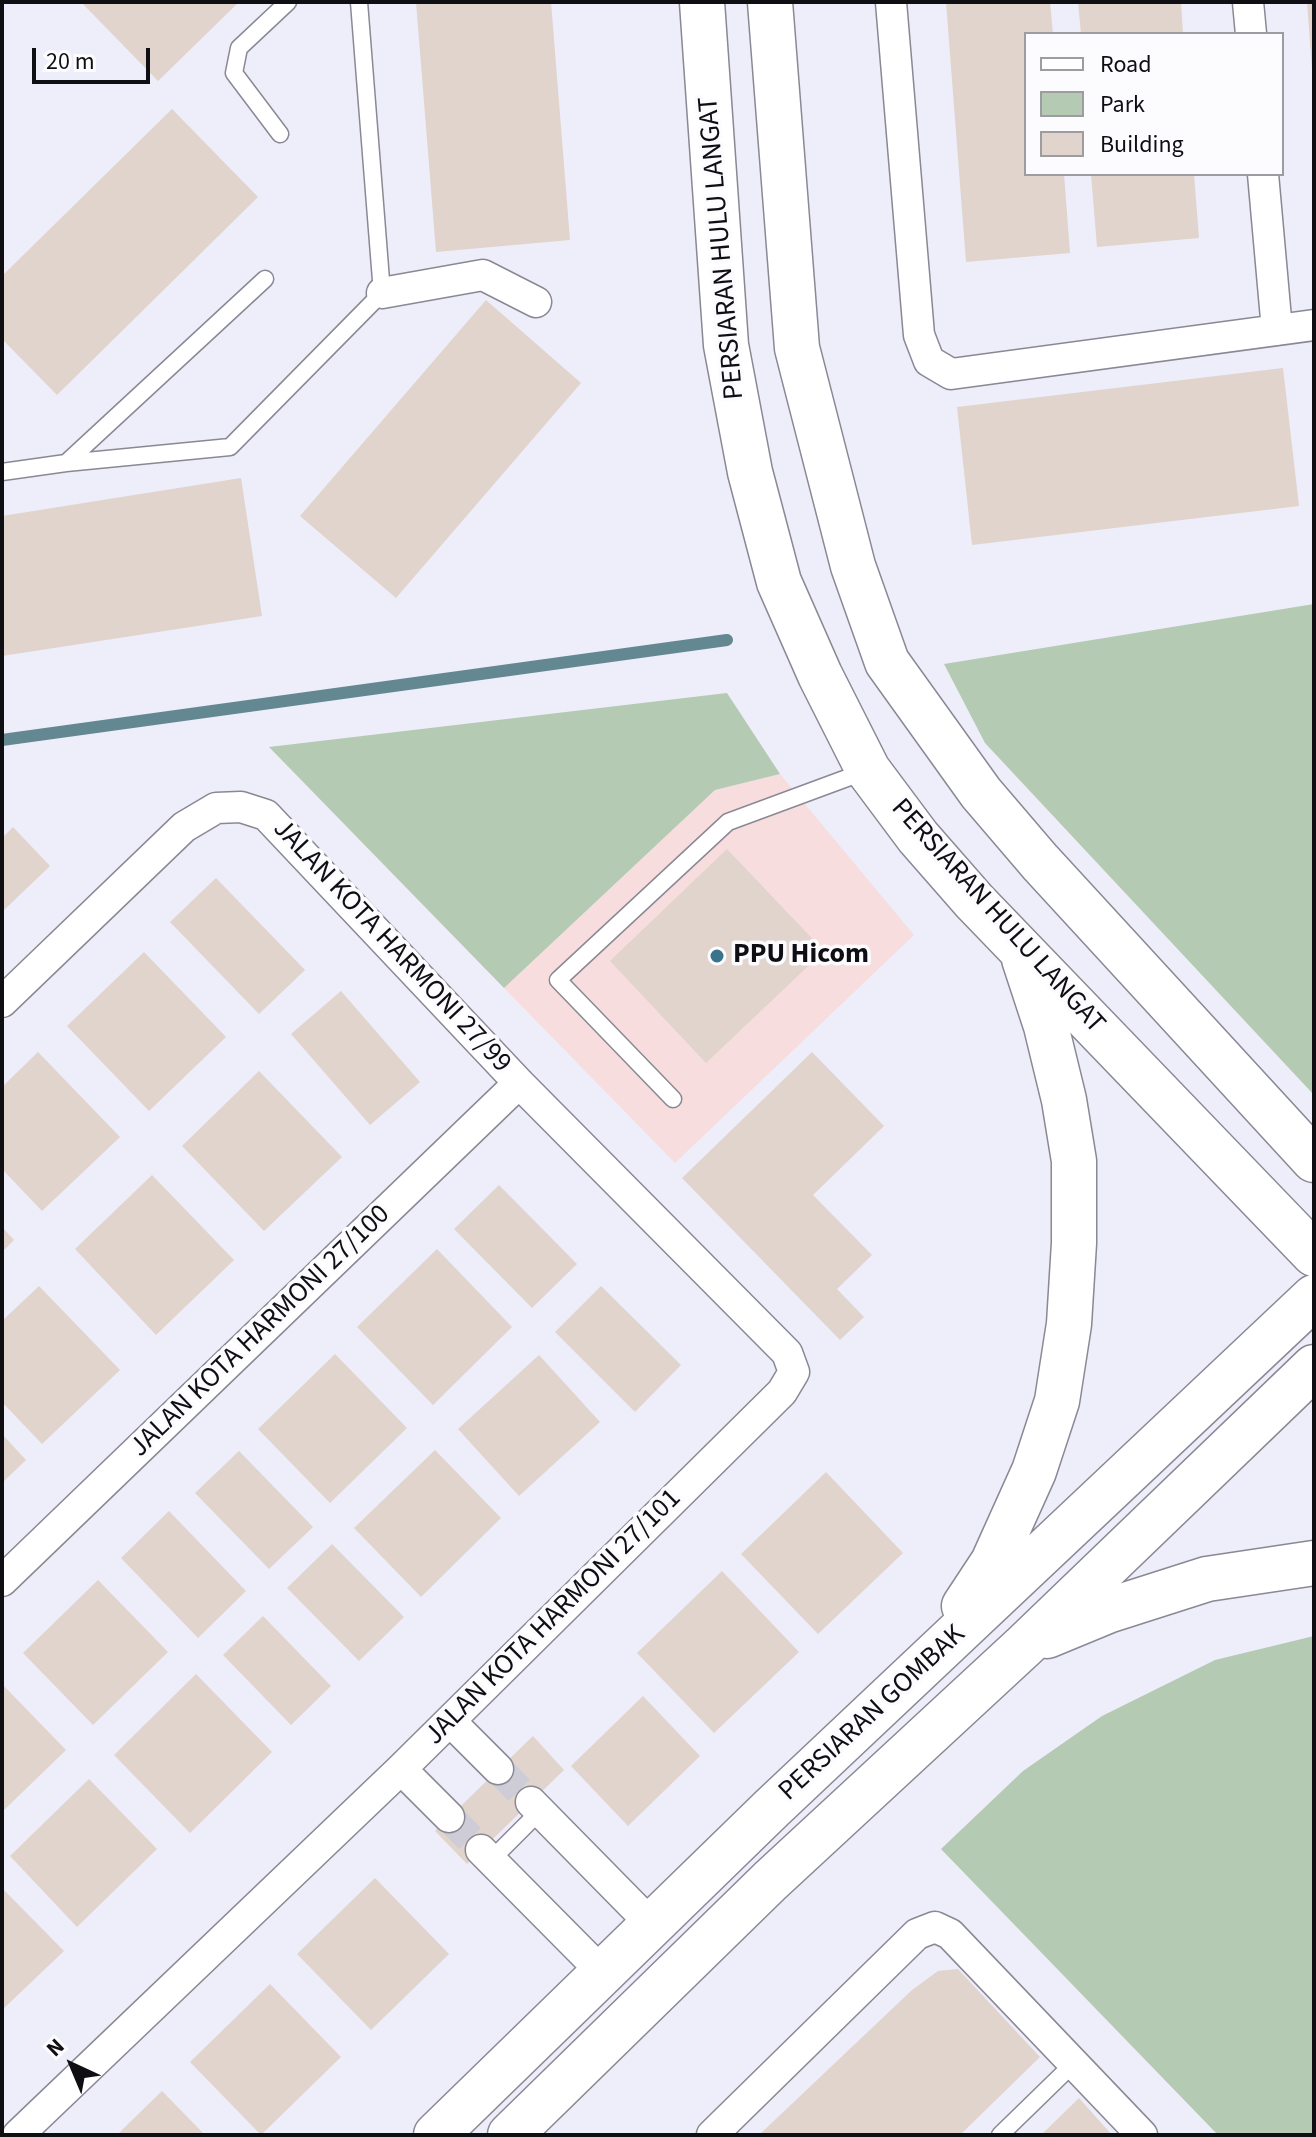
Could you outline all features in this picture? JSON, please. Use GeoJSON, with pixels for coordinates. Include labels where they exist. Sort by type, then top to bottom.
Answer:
{"type":"FeatureCollection","features":[{"type":"Feature","properties":{"kind":"main road","name":"PERSIARAN HULU LANGAT"},"geometry":{"type":"LineString","coordinates":[[702,2],[726,345],[750,472],[779,582],[820,675],[868,770],[918,837],[1021,949],[1314,1254]]}},
{"type":"Feature","properties":{"kind":"main road"},"geometry":{"type":"LineString","coordinates":[[770,2],[797,348],[853,566],[887,662],[981,793],[1040,862],[1314,1160]]}},
{"type":"Feature","properties":{"kind":"main road"},"geometry":{"type":"LineString","coordinates":[[925,1664],[993,1562],[1034,1471],[1057,1401],[1069,1324],[1074,1243],[1074,1161],[1050,1041],[1021,949]]}},
{"type":"Feature","properties":{"kind":"main road","name":"PERSIARAN GOMBAK"},"geometry":{"type":"LineString","coordinates":[[436,2135],[772,1808],[1314,1297]]}},
{"type":"Feature","properties":{"kind":"main road","name":"PERSIARAN GOMBAK"},"geometry":{"type":"LineString","coordinates":[[510,2135],[770,1881],[1024,1646],[1314,1367]]}},
{"type":"Feature","properties":{"kind":"main road"},"geometry":{"type":"LineString","coordinates":[[1024,1646],[1110,1610],[1207,1579],[1314,1563]]}},
{"type":"Feature","properties":{"kind":"street"},"geometry":{"type":"LineString","coordinates":[[891,2],[919,335],[929,361],[951,374],[1314,325]]}},
{"type":"Feature","properties":{"kind":"street"},"geometry":{"type":"LineString","coordinates":[[1248,2],[1251,32]]}},
{"type":"Feature","properties":{"kind":"street"},"geometry":{"type":"LineString","coordinates":[[1263,176],[1277,330]]}},
{"type":"Feature","properties":{"kind":"street"},"geometry":{"type":"LineString","coordinates":[[382,293],[483,275],[536,302]]}},
{"type":"Feature","properties":{"kind":"street","name":"JALAN KOTA HARMONI 27/99"},"geometry":{"type":"LineString","coordinates":[[2,1002],[184,827],[216,808],[241,807],[266,815],[519,1083]]}},
{"type":"Feature","properties":{"kind":"street","name":"JALAN KOTA HARMONI 27/100"},"geometry":{"type":"LineString","coordinates":[[2,1581],[519,1083]]}},
{"type":"Feature","properties":{"kind":"street","name":"JALAN KOTA HARMONI 27/101"},"geometry":{"type":"LineString","coordinates":[[18,2135],[450,1721],[782,1392],[794,1372],[787,1353],[519,1083]]}},
{"type":"Feature","properties":{"kind":"street"},"geometry":{"type":"LineString","coordinates":[[450,1721],[498,1769]]}},
{"type":"Feature","properties":{"kind":"street"},"geometry":{"type":"LineString","coordinates":[[401,1769],[449,1817]]}},
{"type":"Feature","properties":{"kind":"street"},"geometry":{"type":"LineString","coordinates":[[535,1807],[653,1926]]}},
{"type":"Feature","properties":{"kind":"street"},"geometry":{"type":"LineString","coordinates":[[486,1855],[603,1973]]}},
{"type":"Feature","properties":{"kind":"street"},"geometry":{"type":"LineString","coordinates":[[712,2135],[917,1934],[935,1927],[950,1934],[1142,2135]]}},
{"type":"Feature","properties":{"kind":"lane"},"geometry":{"type":"LineString","coordinates":[[280,134],[234,73],[239,48],[288,2]]}},
{"type":"Feature","properties":{"kind":"lane"},"geometry":{"type":"LineString","coordinates":[[2,472],[230,447],[382,293],[359,2]]}},
{"type":"Feature","properties":{"kind":"lane"},"geometry":{"type":"LineString","coordinates":[[66,463],[265,279]]}},
{"type":"Feature","properties":{"kind":"lane"},"geometry":{"type":"LineString","coordinates":[[673,1099],[558,980],[728,822],[868,770]]}},
{"type":"Feature","properties":{"kind":"lane"},"geometry":{"type":"LineString","coordinates":[[486,1855],[535,1807]]}},
{"type":"Feature","properties":{"kind":"lane"},"geometry":{"type":"LineString","coordinates":[[1000,2135],[1074,2063]]}},
{"type":"Feature","properties":{"kind":"shaded area"},"geometry":{"type":"Polygon","coordinates":[[[780,774],[914,935],[675,1163],[504,988],[715,790],[780,774]]]}},
{"type":"Feature","properties":{"kind":"green space"},"geometry":{"type":"Polygon","coordinates":[[[1314,604],[1314,1095],[985,743],[944,664],[1314,604]]]}},
{"type":"Feature","properties":{"kind":"green space"},"geometry":{"type":"Polygon","coordinates":[[[727,693],[780,774],[715,790],[504,988],[269,747],[727,693]]]}},
{"type":"Feature","properties":{"kind":"green space"},"geometry":{"type":"Polygon","coordinates":[[[1314,1636],[1314,2135],[1218,2135],[941,1849],[1023,1771],[1102,1716],[1215,1660],[1314,1636]]]}},
{"type":"Feature","properties":{"kind":"building"},"geometry":{"type":"Polygon","coordinates":[[[81,2],[239,2],[158,81],[81,2]]]}},
{"type":"Feature","properties":{"kind":"building"},"geometry":{"type":"Polygon","coordinates":[[[416,2],[551,2],[570,240],[436,252],[416,2]]]}},
{"type":"Feature","properties":{"kind":"building"},"geometry":{"type":"Polygon","coordinates":[[[946,2],[1050,2],[1053,32],[1024,32],[1024,176],[1064,176],[1070,253],[966,262],[946,2]]]}},
{"type":"Feature","properties":{"kind":"building"},"geometry":{"type":"Polygon","coordinates":[[[1078,2],[1181,2],[1183,32],[1081,32],[1078,2]]]}},
{"type":"Feature","properties":{"kind":"building"},"geometry":{"type":"Polygon","coordinates":[[[1307,2],[1314,2],[1314,69],[1312,69],[1307,2]]]}},
{"type":"Feature","properties":{"kind":"building"},"geometry":{"type":"Polygon","coordinates":[[[172,109],[258,197],[57,395],[2,339],[2,276],[172,109]]]}},
{"type":"Feature","properties":{"kind":"building"},"geometry":{"type":"Polygon","coordinates":[[[1091,176],[1194,176],[1199,238],[1097,247],[1091,176]]]}},
{"type":"Feature","properties":{"kind":"building"},"geometry":{"type":"Polygon","coordinates":[[[486,300],[581,383],[396,598],[300,516],[486,300]]]}},
{"type":"Feature","properties":{"kind":"building"},"geometry":{"type":"Polygon","coordinates":[[[1283,368],[1299,506],[972,545],[957,407],[1283,368]]]}},
{"type":"Feature","properties":{"kind":"building"},"geometry":{"type":"Polygon","coordinates":[[[241,478],[262,616],[2,656],[2,516],[241,478]]]}},
{"type":"Feature","properties":{"kind":"building"},"geometry":{"type":"Polygon","coordinates":[[[13,827],[50,866],[2,912],[2,838],[13,827]]]}},
{"type":"Feature","properties":{"kind":"building","name":"PPU Hicom"},"geometry":{"type":"Polygon","coordinates":[[[727,849],[824,951],[706,1063],[610,961],[727,849]]]}},
{"type":"Feature","properties":{"kind":"building"},"geometry":{"type":"Polygon","coordinates":[[[216,878],[305,970],[259,1014],[170,922],[216,878]]]}},
{"type":"Feature","properties":{"kind":"building"},"geometry":{"type":"Polygon","coordinates":[[[144,952],[226,1037],[149,1111],[67,1026],[144,952]]]}},
{"type":"Feature","properties":{"kind":"building"},"geometry":{"type":"Polygon","coordinates":[[[341,991],[420,1082],[370,1125],[291,1034],[341,991]]]}},
{"type":"Feature","properties":{"kind":"building"},"geometry":{"type":"Polygon","coordinates":[[[38,1052],[120,1137],[42,1211],[2,1169],[2,1087],[38,1052]]]}},
{"type":"Feature","properties":{"kind":"building"},"geometry":{"type":"Polygon","coordinates":[[[812,1052],[884,1126],[813,1195],[872,1255],[837,1289],[864,1317],[840,1340],[682,1178],[812,1052]]]}},
{"type":"Feature","properties":{"kind":"building"},"geometry":{"type":"Polygon","coordinates":[[[259,1071],[342,1157],[264,1231],[182,1146],[259,1071]]]}},
{"type":"Feature","properties":{"kind":"building"},"geometry":{"type":"Polygon","coordinates":[[[152,1175],[234,1260],[156,1335],[75,1249],[152,1175]]]}},
{"type":"Feature","properties":{"kind":"building"},"geometry":{"type":"Polygon","coordinates":[[[499,1185],[577,1264],[532,1308],[454,1229],[499,1185]]]}},
{"type":"Feature","properties":{"kind":"building"},"geometry":{"type":"Polygon","coordinates":[[[2,1227],[14,1240],[2,1252],[2,1227]]]}},
{"type":"Feature","properties":{"kind":"building"},"geometry":{"type":"Polygon","coordinates":[[[437,1249],[512,1327],[433,1405],[357,1327],[437,1249]]]}},
{"type":"Feature","properties":{"kind":"building"},"geometry":{"type":"Polygon","coordinates":[[[39,1286],[120,1370],[42,1444],[2,1402],[2,1321],[39,1286]]]}},
{"type":"Feature","properties":{"kind":"building"},"geometry":{"type":"Polygon","coordinates":[[[601,1286],[681,1365],[635,1412],[555,1332],[601,1286]]]}},
{"type":"Feature","properties":{"kind":"building"},"geometry":{"type":"Polygon","coordinates":[[[335,1354],[407,1428],[330,1503],[258,1429],[335,1354]]]}},
{"type":"Feature","properties":{"kind":"building"},"geometry":{"type":"Polygon","coordinates":[[[539,1355],[600,1422],[519,1496],[458,1429],[539,1355]]]}},
{"type":"Feature","properties":{"kind":"building"},"geometry":{"type":"Polygon","coordinates":[[[2,1434],[26,1460],[2,1483],[2,1434]]]}},
{"type":"Feature","properties":{"kind":"building"},"geometry":{"type":"Polygon","coordinates":[[[435,1450],[501,1518],[421,1597],[354,1528],[435,1450]]]}},
{"type":"Feature","properties":{"kind":"building"},"geometry":{"type":"Polygon","coordinates":[[[239,1451],[313,1527],[269,1569],[195,1493],[239,1451]]]}},
{"type":"Feature","properties":{"kind":"building"},"geometry":{"type":"Polygon","coordinates":[[[826,1472],[903,1553],[818,1634],[741,1554],[826,1472]]]}},
{"type":"Feature","properties":{"kind":"building"},"geometry":{"type":"Polygon","coordinates":[[[169,1511],[246,1591],[198,1638],[121,1558],[169,1511]]]}},
{"type":"Feature","properties":{"kind":"building"},"geometry":{"type":"Polygon","coordinates":[[[332,1544],[404,1617],[359,1661],[287,1588],[332,1544]]]}},
{"type":"Feature","properties":{"kind":"building"},"geometry":{"type":"Polygon","coordinates":[[[722,1571],[799,1652],[714,1733],[637,1653],[722,1571]]]}},
{"type":"Feature","properties":{"kind":"building"},"geometry":{"type":"Polygon","coordinates":[[[98,1580],[168,1652],[93,1725],[23,1653],[98,1580]]]}},
{"type":"Feature","properties":{"kind":"building"},"geometry":{"type":"Polygon","coordinates":[[[263,1616],[331,1686],[291,1725],[223,1655],[263,1616]]]}},
{"type":"Feature","properties":{"kind":"building"},"geometry":{"type":"Polygon","coordinates":[[[196,1674],[272,1752],[190,1833],[114,1755],[196,1674]]]}},
{"type":"Feature","properties":{"kind":"building"},"geometry":{"type":"Polygon","coordinates":[[[2,1684],[66,1750],[2,1812],[2,1684]]]}},
{"type":"Feature","properties":{"kind":"building"},"geometry":{"type":"Polygon","coordinates":[[[643,1696],[700,1756],[628,1826],[571,1766],[643,1696]]]}},
{"type":"Feature","properties":{"kind":"building"},"geometry":{"type":"Polygon","coordinates":[[[533,1736],[564,1770],[467,1864],[435,1831],[533,1736]]]}},
{"type":"Feature","properties":{"kind":"building"},"geometry":{"type":"Polygon","coordinates":[[[89,1779],[157,1849],[77,1927],[10,1856],[89,1779]]]}},
{"type":"Feature","properties":{"kind":"building"},"geometry":{"type":"Polygon","coordinates":[[[375,1878],[449,1954],[371,2030],[297,1954],[375,1878]]]}},
{"type":"Feature","properties":{"kind":"building"},"geometry":{"type":"Polygon","coordinates":[[[2,1888],[64,1951],[2,2010],[2,1888]]]}},
{"type":"Feature","properties":{"kind":"building"},"geometry":{"type":"Polygon","coordinates":[[[958,1969],[1040,2057],[960,2135],[759,2135],[912,1990],[938,1971],[958,1969]]]}},
{"type":"Feature","properties":{"kind":"building"},"geometry":{"type":"Polygon","coordinates":[[[270,1984],[341,2057],[261,2135],[190,2062],[270,1984]]]}},
{"type":"Feature","properties":{"kind":"building"},"geometry":{"type":"Polygon","coordinates":[[[162,2091],[205,2135],[117,2135],[124,2128],[162,2091]]]}},
{"type":"Feature","properties":{"kind":"building"},"geometry":{"type":"Polygon","coordinates":[[[1079,2098],[1112,2135],[1041,2135],[1079,2098]]]}},
{"type":"Feature","properties":{"kind":"waterway"},"geometry":{"type":"LineString","coordinates":[[2,740],[727,640]]}},
{"type":"Feature","properties":{"kind":"tunnel"},"geometry":{"type":"LineString","coordinates":[[498,1769],[531,1802]]}},
{"type":"Feature","properties":{"kind":"tunnel"},"geometry":{"type":"LineString","coordinates":[[449,1817],[481,1850]]}},
{"type":"Feature","properties":{"kind":"place","name":"PPU Hicom"},"geometry":{"type":"Point","coordinates":[717,956]}}]}
